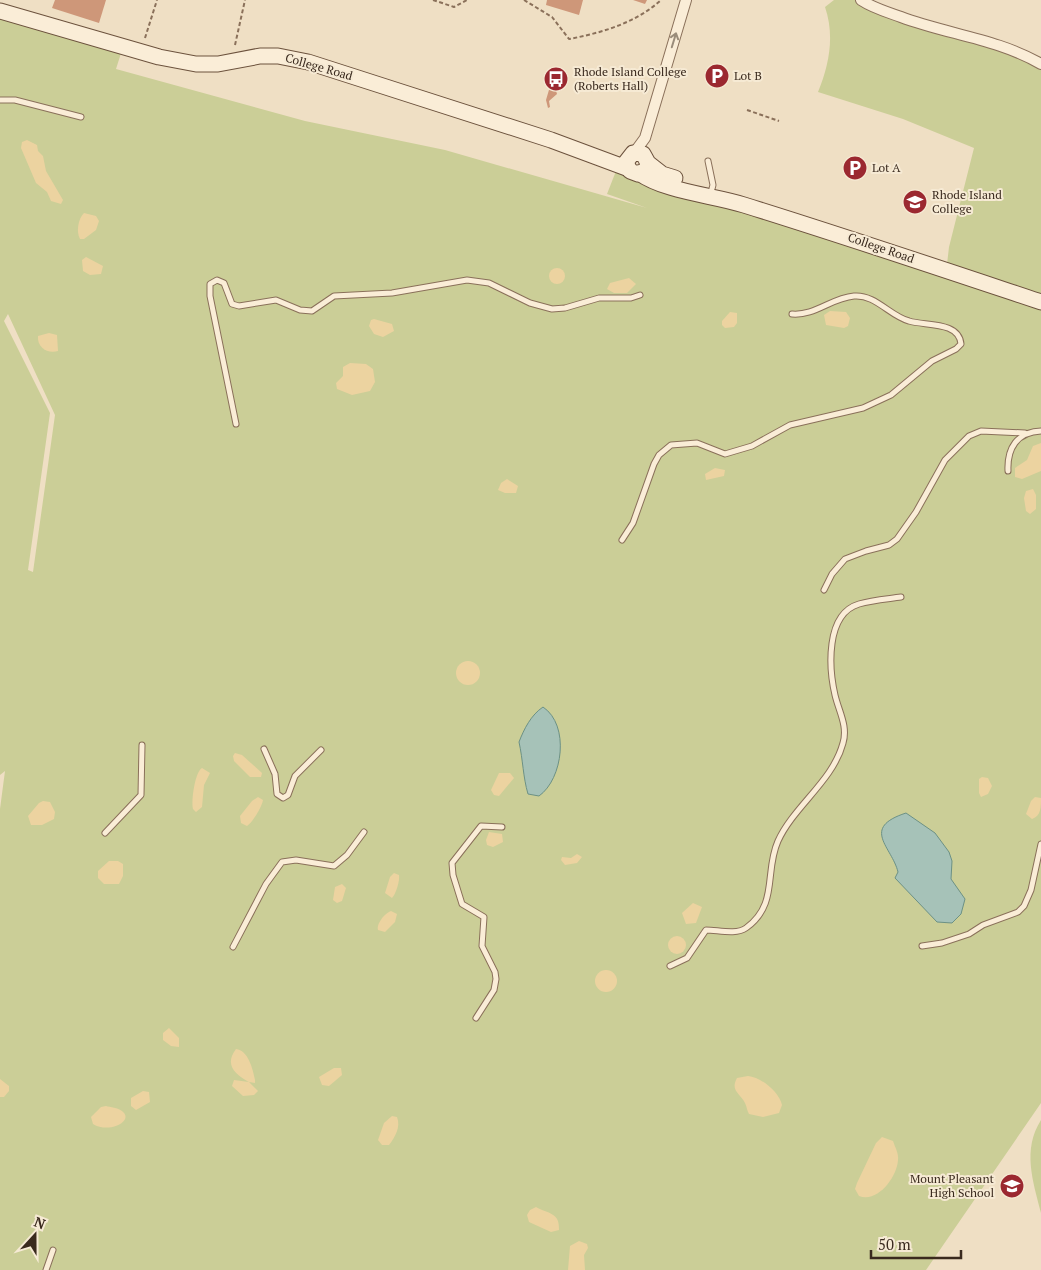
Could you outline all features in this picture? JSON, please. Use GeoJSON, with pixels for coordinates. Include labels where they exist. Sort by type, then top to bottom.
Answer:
{"type":"FeatureCollection","features":[{"type":"Feature","properties":{"kind":"street"},"geometry":{"type":"LineString","coordinates":[[637,162],[646,146],[644,140],[686,0]]}},
{"type":"Feature","properties":{"kind":"street"},"geometry":{"type":"LineString","coordinates":[[861,0],[875,8],[918,23],[1009,49],[1041,64]]}},
{"type":"Feature","properties":{"kind":"street","name":"College Road"},"geometry":{"type":"LineString","coordinates":[[0,11],[159,57],[196,64],[218,64],[260,56],[278,56],[308,62],[603,159],[637,162],[698,195],[714,195],[1041,302]]}},
{"type":"Feature","properties":{"kind":"lane"},"geometry":{"type":"LineString","coordinates":[[0,100],[15,100],[81,116]]}},
{"type":"Feature","properties":{"kind":"lane"},"geometry":{"type":"LineString","coordinates":[[708,161],[714,195]]}},
{"type":"Feature","properties":{"kind":"lane"},"geometry":{"type":"LineString","coordinates":[[236,424],[210,296],[210,284],[217,280],[224,284],[232,304],[239,306],[276,300],[306,311],[312,311],[334,296],[392,293],[467,280],[489,283],[530,303],[552,309],[566,308],[593,299],[631,298],[640,294]]}},
{"type":"Feature","properties":{"kind":"lane"},"geometry":{"type":"LineString","coordinates":[[622,540],[633,523],[654,464],[659,455],[671,445],[697,443],[725,454],[752,446],[790,425],[863,408],[891,395],[932,361],[956,349],[961,344],[959,335],[954,330],[902,319],[864,296],[847,297],[813,312],[792,314]]}},
{"type":"Feature","properties":{"kind":"lane"},"geometry":{"type":"LineString","coordinates":[[824,590],[832,574],[845,560],[866,551],[889,546],[897,539],[916,512],[945,460],[970,436],[981,431],[1025,433],[1041,431]]}},
{"type":"Feature","properties":{"kind":"lane"},"geometry":{"type":"LineString","coordinates":[[1008,471],[1010,450],[1015,442],[1025,433]]}},
{"type":"Feature","properties":{"kind":"lane"},"geometry":{"type":"LineString","coordinates":[[670,966],[687,958],[706,930],[739,932],[747,927],[768,902],[778,840],[790,820],[828,772],[843,745],[845,730],[835,696],[831,663],[837,628],[843,615],[859,604],[901,597]]}},
{"type":"Feature","properties":{"kind":"lane"},"geometry":{"type":"LineString","coordinates":[[105,833],[140,795],[142,745]]}},
{"type":"Feature","properties":{"kind":"lane"},"geometry":{"type":"LineString","coordinates":[[264,749],[275,774],[277,794],[283,798],[288,795],[295,776],[321,750]]}},
{"type":"Feature","properties":{"kind":"lane"},"geometry":{"type":"LineString","coordinates":[[476,1018],[494,990],[495,972],[482,946],[484,917],[462,904],[451,867],[455,857],[481,826],[502,827]]}},
{"type":"Feature","properties":{"kind":"lane"},"geometry":{"type":"LineString","coordinates":[[233,947],[273,872],[282,862],[296,860],[334,866],[347,855],[364,832]]}},
{"type":"Feature","properties":{"kind":"lane"},"geometry":{"type":"LineString","coordinates":[[922,946],[942,943],[969,934],[983,925],[1018,912],[1024,906],[1031,890],[1041,844]]}},
{"type":"Feature","properties":{"kind":"lane"},"geometry":{"type":"LineString","coordinates":[[46,1270],[53,1250]]}},
{"type":"Feature","properties":{"kind":"path"},"geometry":{"type":"LineString","coordinates":[[144,43],[157,0]]}},
{"type":"Feature","properties":{"kind":"path"},"geometry":{"type":"LineString","coordinates":[[235,45],[245,0]]}},
{"type":"Feature","properties":{"kind":"path"},"geometry":{"type":"LineString","coordinates":[[433,0],[454,7],[467,0]]}},
{"type":"Feature","properties":{"kind":"path"},"geometry":{"type":"LineString","coordinates":[[524,0],[552,17],[569,39],[598,34],[622,24],[661,0]]}},
{"type":"Feature","properties":{"kind":"path"},"geometry":{"type":"LineString","coordinates":[[747,110],[779,120]]}},
{"type":"Feature","properties":{"kind":"green space"},"geometry":{"type":"Polygon","coordinates":[[[834,0],[865,0],[1041,61],[1041,1103],[926,1270],[0,1270],[0,809],[5,771],[0,775],[0,16],[122,50],[116,69],[305,121],[445,150],[647,208],[607,194],[616,171],[946,273],[949,247],[974,148],[903,119],[818,92],[828,61],[830,40],[830,29],[825,7],[834,0]],[[8,314],[4,321],[50,413],[28,570],[33,572],[55,415],[8,314]]]}},
{"type":"Feature","properties":{"kind":"green space"},"geometry":{"type":"Polygon","coordinates":[[[1041,1120],[1041,1213],[1032,1177],[1031,1154],[1035,1131],[1041,1120]]]}},
{"type":"Feature","properties":{"kind":"sand"},"geometry":{"type":"Polygon","coordinates":[[[27,140],[37,145],[38,151],[43,156],[46,171],[63,200],[61,204],[51,201],[47,192],[36,183],[21,148],[22,142],[27,140]]]}},
{"type":"Feature","properties":{"kind":"sand"},"geometry":{"type":"Polygon","coordinates":[[[84,213],[96,216],[99,221],[96,230],[84,239],[80,239],[78,226],[84,213]]]}},
{"type":"Feature","properties":{"kind":"sand"},"geometry":{"type":"Polygon","coordinates":[[[86,257],[103,266],[101,274],[90,275],[83,271],[82,260],[86,257]]]}},
{"type":"Feature","properties":{"kind":"sand"},"geometry":{"type":"Polygon","coordinates":[[[557,268],[565,276],[557,284],[549,276],[557,268]]]}},
{"type":"Feature","properties":{"kind":"sand"},"geometry":{"type":"Polygon","coordinates":[[[629,278],[636,284],[627,293],[614,293],[607,289],[610,283],[629,278]]]}},
{"type":"Feature","properties":{"kind":"sand"},"geometry":{"type":"Polygon","coordinates":[[[830,311],[846,312],[850,318],[848,326],[844,328],[826,325],[824,315],[830,311]]]}},
{"type":"Feature","properties":{"kind":"sand"},"geometry":{"type":"Polygon","coordinates":[[[730,312],[737,313],[737,323],[734,327],[725,328],[722,325],[722,321],[730,312]]]}},
{"type":"Feature","properties":{"kind":"sand"},"geometry":{"type":"Polygon","coordinates":[[[374,319],[392,324],[394,331],[383,337],[374,334],[369,326],[371,320],[374,319]]]}},
{"type":"Feature","properties":{"kind":"sand"},"geometry":{"type":"Polygon","coordinates":[[[49,333],[57,335],[58,351],[47,351],[39,344],[38,336],[49,333]]]}},
{"type":"Feature","properties":{"kind":"sand"},"geometry":{"type":"Polygon","coordinates":[[[350,363],[366,364],[373,369],[375,382],[370,391],[352,395],[337,389],[336,383],[343,376],[343,367],[350,363]]]}},
{"type":"Feature","properties":{"kind":"sand"},"geometry":{"type":"Polygon","coordinates":[[[1041,443],[1041,471],[1022,479],[1015,477],[1015,468],[1027,460],[1033,446],[1041,443]]]}},
{"type":"Feature","properties":{"kind":"sand"},"geometry":{"type":"Polygon","coordinates":[[[715,468],[725,470],[724,476],[706,480],[705,474],[715,468]]]}},
{"type":"Feature","properties":{"kind":"sand"},"geometry":{"type":"Polygon","coordinates":[[[507,479],[518,486],[516,493],[505,493],[498,490],[501,483],[507,479]]]}},
{"type":"Feature","properties":{"kind":"sand"},"geometry":{"type":"Polygon","coordinates":[[[1033,489],[1036,495],[1036,509],[1030,514],[1026,511],[1024,498],[1026,491],[1033,489]]]}},
{"type":"Feature","properties":{"kind":"sand"},"geometry":{"type":"Polygon","coordinates":[[[468,661],[473,662],[479,668],[479,678],[473,684],[468,685],[463,684],[457,678],[456,673],[457,668],[463,662],[468,661]]]}},
{"type":"Feature","properties":{"kind":"sand"},"geometry":{"type":"Polygon","coordinates":[[[235,753],[242,755],[262,773],[261,777],[250,777],[234,761],[233,756],[235,753]]]}},
{"type":"Feature","properties":{"kind":"sand"},"geometry":{"type":"Polygon","coordinates":[[[202,768],[210,773],[204,785],[202,807],[196,812],[193,809],[193,793],[197,775],[202,768]]]}},
{"type":"Feature","properties":{"kind":"sand"},"geometry":{"type":"Polygon","coordinates":[[[499,773],[510,773],[514,778],[499,796],[494,795],[491,790],[499,773]]]}},
{"type":"Feature","properties":{"kind":"sand"},"geometry":{"type":"Polygon","coordinates":[[[982,777],[988,778],[992,786],[988,794],[981,797],[979,793],[979,779],[982,777]]]}},
{"type":"Feature","properties":{"kind":"sand"},"geometry":{"type":"Polygon","coordinates":[[[258,797],[263,800],[261,807],[247,826],[241,823],[240,816],[252,801],[258,797]]]}},
{"type":"Feature","properties":{"kind":"sand"},"geometry":{"type":"Polygon","coordinates":[[[1035,797],[1041,798],[1041,808],[1037,816],[1032,819],[1026,814],[1031,801],[1035,797]]]}},
{"type":"Feature","properties":{"kind":"sand"},"geometry":{"type":"Polygon","coordinates":[[[43,801],[50,802],[55,812],[54,819],[42,825],[31,825],[28,816],[43,801]]]}},
{"type":"Feature","properties":{"kind":"sand"},"geometry":{"type":"Polygon","coordinates":[[[489,832],[502,834],[503,842],[493,847],[487,845],[486,840],[489,832]]]}},
{"type":"Feature","properties":{"kind":"sand"},"geometry":{"type":"Polygon","coordinates":[[[577,854],[582,857],[577,863],[565,865],[561,860],[562,857],[571,858],[577,854]]]}},
{"type":"Feature","properties":{"kind":"sand"},"geometry":{"type":"Polygon","coordinates":[[[109,861],[118,861],[123,864],[123,876],[119,884],[104,884],[98,878],[98,871],[109,861]]]}},
{"type":"Feature","properties":{"kind":"sand"},"geometry":{"type":"Polygon","coordinates":[[[394,873],[399,875],[399,877],[392,898],[385,893],[390,877],[394,873]]]}},
{"type":"Feature","properties":{"kind":"sand"},"geometry":{"type":"Polygon","coordinates":[[[342,884],[346,888],[342,901],[337,903],[333,900],[335,887],[342,884]]]}},
{"type":"Feature","properties":{"kind":"sand"},"geometry":{"type":"Polygon","coordinates":[[[693,903],[702,907],[696,923],[686,924],[682,913],[693,903]]]}},
{"type":"Feature","properties":{"kind":"sand"},"geometry":{"type":"Polygon","coordinates":[[[391,911],[397,914],[395,922],[385,932],[378,930],[378,925],[382,919],[391,911]]]}},
{"type":"Feature","properties":{"kind":"sand"},"geometry":{"type":"Polygon","coordinates":[[[677,936],[683,939],[686,945],[683,951],[677,954],[671,951],[668,945],[671,939],[677,936]]]}},
{"type":"Feature","properties":{"kind":"sand"},"geometry":{"type":"Polygon","coordinates":[[[606,970],[616,977],[617,981],[610,991],[606,992],[596,985],[595,981],[602,971],[606,970]]]}},
{"type":"Feature","properties":{"kind":"sand"},"geometry":{"type":"Polygon","coordinates":[[[169,1028],[179,1038],[179,1047],[171,1046],[163,1040],[163,1033],[169,1028]]]}},
{"type":"Feature","properties":{"kind":"sand"},"geometry":{"type":"Polygon","coordinates":[[[236,1049],[247,1056],[255,1083],[244,1079],[233,1068],[231,1060],[236,1049]]]}},
{"type":"Feature","properties":{"kind":"sand"},"geometry":{"type":"Polygon","coordinates":[[[334,1068],[341,1068],[342,1075],[329,1086],[322,1085],[319,1077],[334,1068]]]}},
{"type":"Feature","properties":{"kind":"sand"},"geometry":{"type":"Polygon","coordinates":[[[748,1076],[764,1082],[773,1090],[782,1105],[779,1113],[763,1117],[749,1114],[745,1103],[735,1089],[737,1078],[748,1076]]]}},
{"type":"Feature","properties":{"kind":"sand"},"geometry":{"type":"Polygon","coordinates":[[[0,1079],[9,1086],[9,1091],[4,1097],[0,1097],[0,1079]]]}},
{"type":"Feature","properties":{"kind":"sand"},"geometry":{"type":"Polygon","coordinates":[[[234,1080],[249,1082],[258,1091],[254,1095],[243,1096],[232,1086],[234,1080]]]}},
{"type":"Feature","properties":{"kind":"sand"},"geometry":{"type":"Polygon","coordinates":[[[143,1091],[149,1092],[150,1102],[136,1110],[131,1106],[131,1098],[143,1091]]]}},
{"type":"Feature","properties":{"kind":"sand"},"geometry":{"type":"Polygon","coordinates":[[[106,1106],[122,1111],[125,1115],[123,1122],[106,1128],[93,1124],[91,1117],[101,1107],[106,1106]]]}},
{"type":"Feature","properties":{"kind":"sand"},"geometry":{"type":"Polygon","coordinates":[[[392,1116],[397,1117],[397,1132],[389,1145],[382,1145],[378,1140],[384,1123],[392,1116]]]}},
{"type":"Feature","properties":{"kind":"sand"},"geometry":{"type":"Polygon","coordinates":[[[882,1137],[893,1141],[898,1155],[897,1167],[890,1181],[879,1192],[873,1196],[859,1196],[855,1189],[857,1183],[876,1143],[882,1137]]]}},
{"type":"Feature","properties":{"kind":"sand"},"geometry":{"type":"Polygon","coordinates":[[[536,1207],[552,1214],[558,1220],[559,1230],[551,1232],[529,1222],[527,1215],[530,1210],[536,1207]]]}},
{"type":"Feature","properties":{"kind":"sand"},"geometry":{"type":"Polygon","coordinates":[[[579,1241],[587,1244],[588,1248],[584,1255],[585,1270],[568,1270],[570,1246],[579,1241]]]}},
{"type":"Feature","properties":{"kind":"water"},"geometry":{"type":"Polygon","coordinates":[[[543,707],[552,715],[557,726],[560,752],[554,777],[539,796],[528,794],[519,742],[528,723],[543,707]]]}},
{"type":"Feature","properties":{"kind":"water"},"geometry":{"type":"Polygon","coordinates":[[[906,813],[935,833],[949,852],[952,861],[951,879],[965,899],[961,914],[952,923],[937,922],[895,878],[898,872],[883,839],[882,832],[884,825],[906,813]]]}},
{"type":"Feature","properties":{"kind":"building"},"geometry":{"type":"Polygon","coordinates":[[[55,0],[106,0],[99,23],[52,8],[55,0]]]}},
{"type":"Feature","properties":{"kind":"building"},"geometry":{"type":"Polygon","coordinates":[[[547,0],[583,0],[579,15],[546,5],[547,0]]]}},
{"type":"Feature","properties":{"kind":"building"},"geometry":{"type":"Polygon","coordinates":[[[633,0],[647,0],[645,4],[633,0]]]}},
{"type":"Feature","properties":{"kind":"building"},"geometry":{"type":"Polygon","coordinates":[[[557,79],[554,84],[557,94],[549,101],[550,107],[548,108],[546,100],[551,83],[557,79]]]}},
{"type":"Feature","properties":{"kind":"place","name":"Lot B"},"geometry":{"type":"Point","coordinates":[717,76]}},
{"type":"Feature","properties":{"kind":"place","name":"Rhode Island College (Roberts Hall)"},"geometry":{"type":"Point","coordinates":[556,79]}},
{"type":"Feature","properties":{"kind":"place","name":"Lot A"},"geometry":{"type":"Point","coordinates":[855,168]}},
{"type":"Feature","properties":{"kind":"place","name":"Rhode Island College"},"geometry":{"type":"Point","coordinates":[915,202]}},
{"type":"Feature","properties":{"kind":"place","name":"Mount Pleasant High School"},"geometry":{"type":"Point","coordinates":[1012,1186]}}]}
